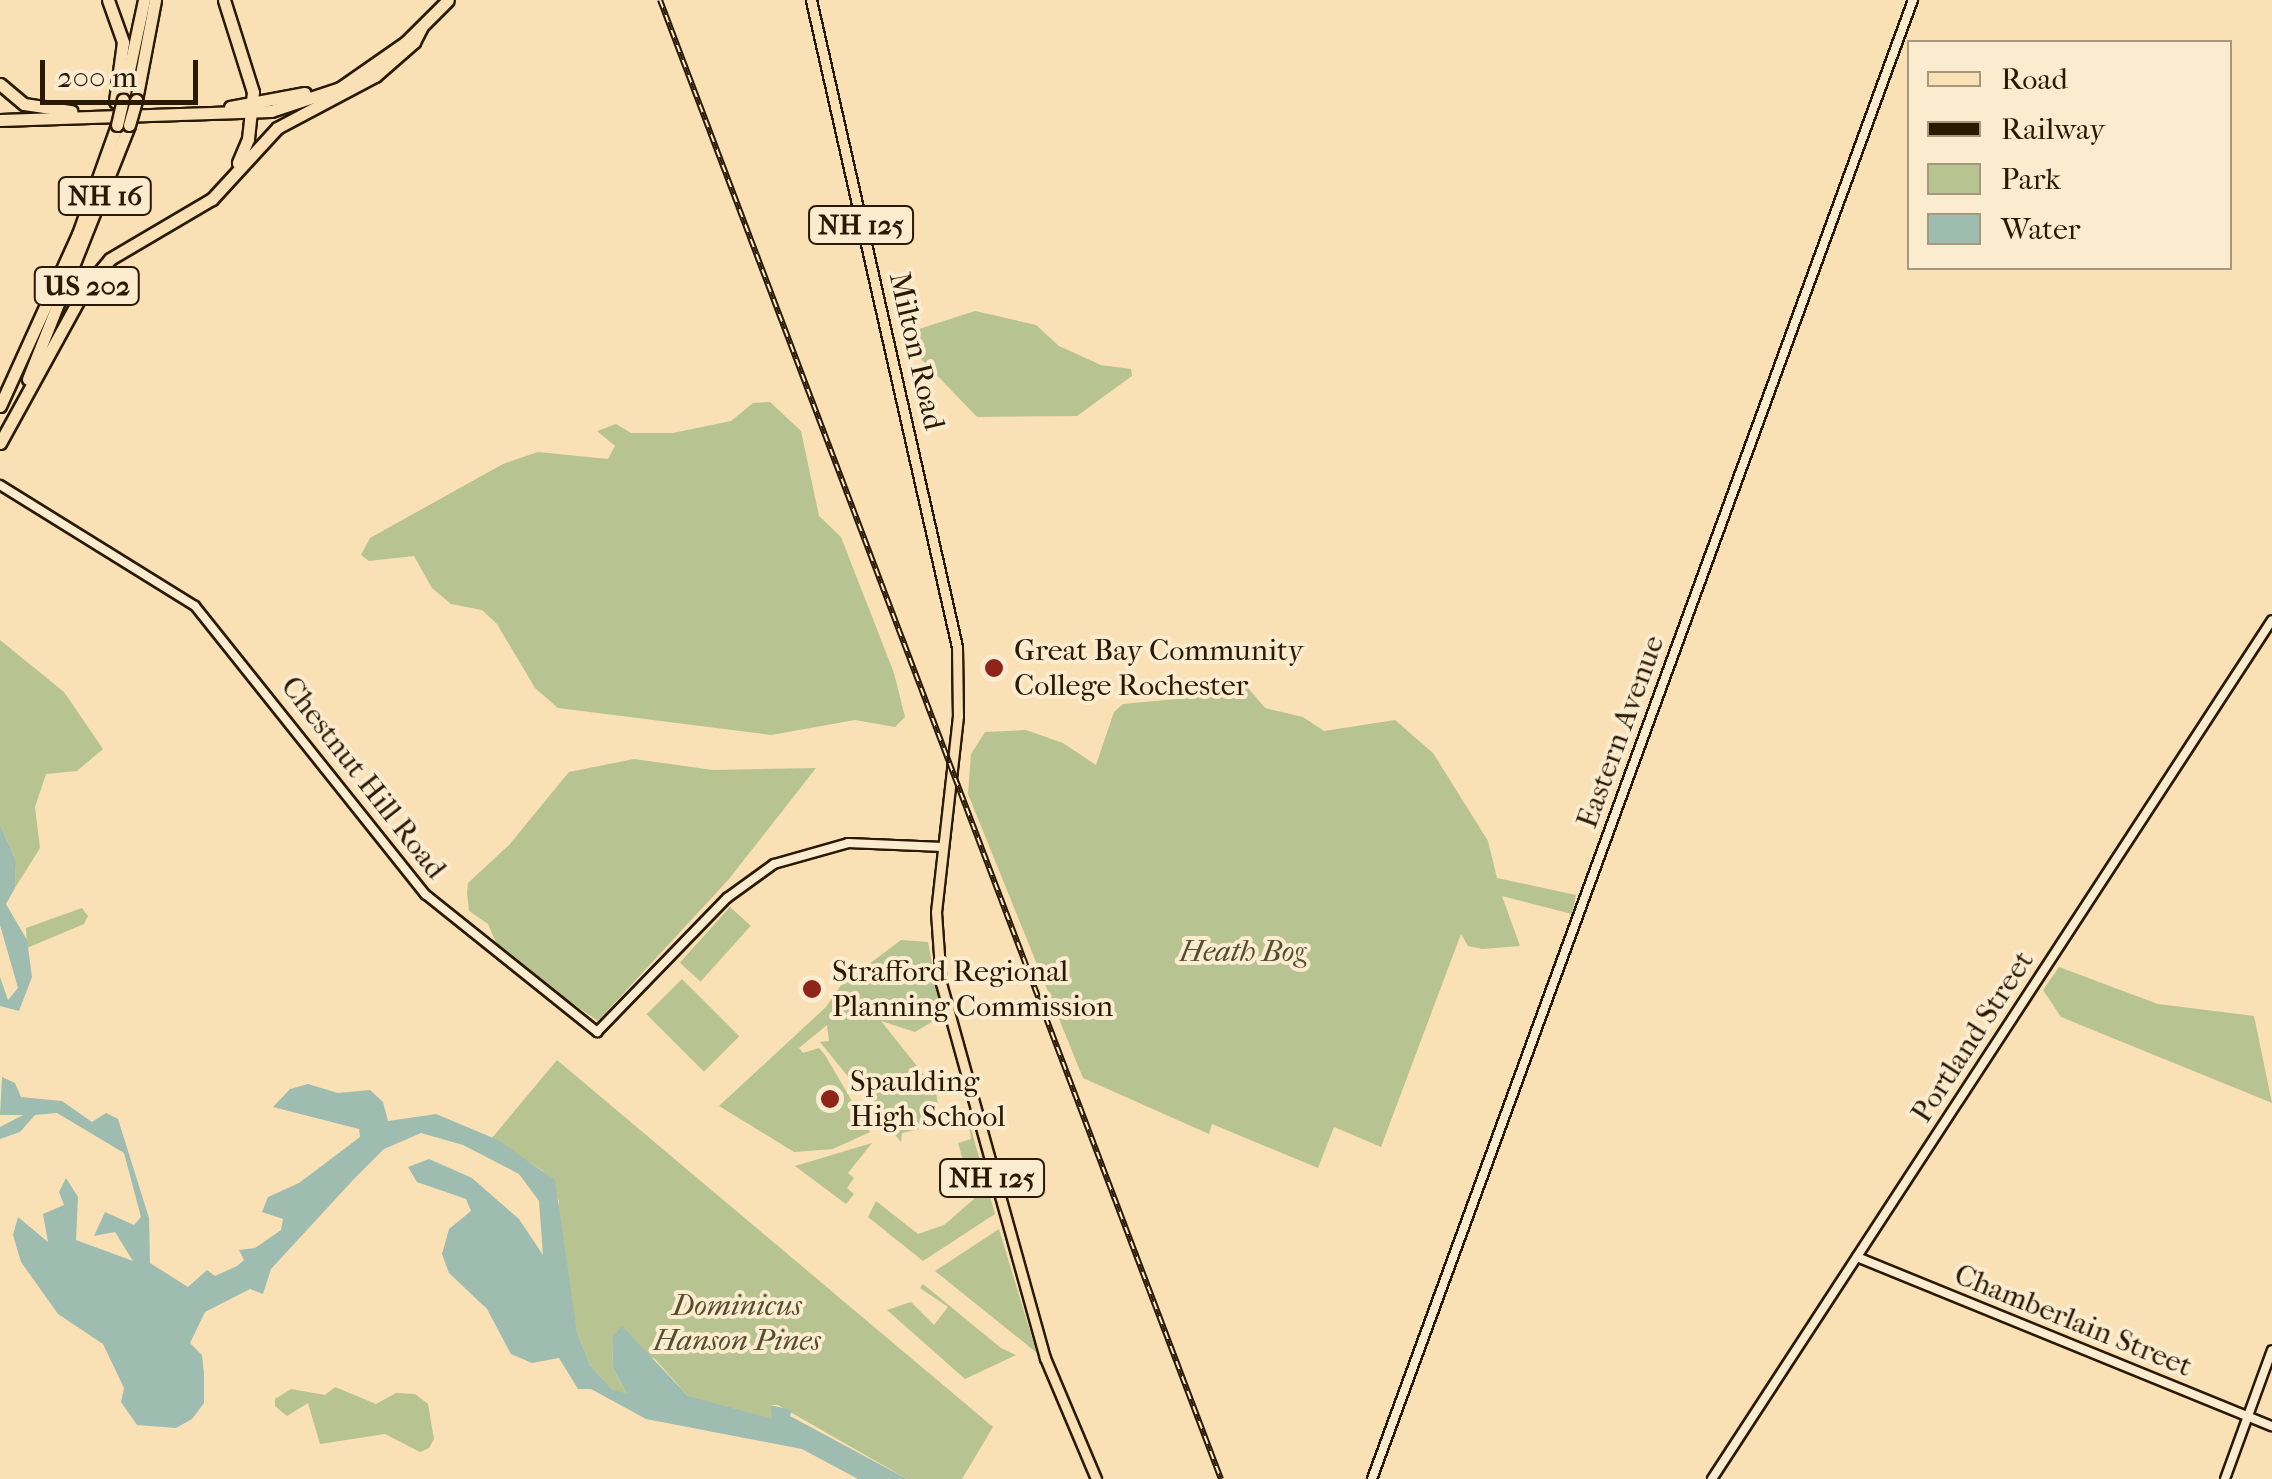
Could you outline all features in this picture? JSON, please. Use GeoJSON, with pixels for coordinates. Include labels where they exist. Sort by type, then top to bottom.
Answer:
{"type":"FeatureCollection","features":[{"type":"Feature","properties":{"kind":"highway"},"geometry":{"type":"LineString","coordinates":[[108,0],[123,42],[125,100]]}},
{"type":"Feature","properties":{"kind":"highway","name":"NH 16"},"geometry":{"type":"LineString","coordinates":[[125,100],[144,0]]}},
{"type":"Feature","properties":{"kind":"highway","name":"NH 16"},"geometry":{"type":"LineString","coordinates":[[0,442],[69,290],[156,0]]}},
{"type":"Feature","properties":{"kind":"highway"},"geometry":{"type":"LineString","coordinates":[[224,0],[245,53],[252,110],[230,181]]}},
{"type":"Feature","properties":{"kind":"highway","name":"US 202"},"geometry":{"type":"LineString","coordinates":[[0,442],[102,268],[230,181],[277,128],[368,80],[402,55],[448,0]]}},
{"type":"Feature","properties":{"kind":"highway","name":"US 202"},"geometry":{"type":"LineString","coordinates":[[0,84],[24,104],[71,111],[252,110],[352,78],[421,28]]}},
{"type":"Feature","properties":{"kind":"highway"},"geometry":{"type":"LineString","coordinates":[[0,116],[252,110]]}},
{"type":"Feature","properties":{"kind":"highway"},"geometry":{"type":"LineString","coordinates":[[0,116],[71,111]]}},
{"type":"Feature","properties":{"kind":"highway","name":"NH 16"},"geometry":{"type":"LineString","coordinates":[[0,406],[82,222],[118,125]]}},
{"type":"Feature","properties":{"kind":"main road","name":"Milton Road"},"geometry":{"type":"LineString","coordinates":[[810,0],[950,604],[958,716],[943,847]]}},
{"type":"Feature","properties":{"kind":"main road","name":"NH 125"},"geometry":{"type":"LineString","coordinates":[[943,847],[936,936],[952,1030],[1045,1358],[1096,1479]]}},
{"type":"Feature","properties":{"kind":"street","name":"Eastern Avenue"},"geometry":{"type":"LineString","coordinates":[[1372,1479],[1913,0]]}},
{"type":"Feature","properties":{"kind":"street","name":"Chestnut Hill Road"},"geometry":{"type":"LineString","coordinates":[[0,485],[194,606],[425,894],[493,955],[597,1032],[727,898],[774,864],[836,844],[943,847]]}},
{"type":"Feature","properties":{"kind":"street","name":"Portland Street"},"geometry":{"type":"LineString","coordinates":[[1712,1479],[2272,620]]}},
{"type":"Feature","properties":{"kind":"street","name":"Chamberlain Street"},"geometry":{"type":"LineString","coordinates":[[1857,1257],[2272,1426]]}},
{"type":"Feature","properties":{"kind":"street"},"geometry":{"type":"LineString","coordinates":[[2225,1479],[2272,1350]]}},
{"type":"Feature","properties":{"kind":"green space"},"geometry":{"type":"Polygon","coordinates":[[[975,311],[1036,325],[1059,346],[1101,365],[1131,369],[1132,376],[1077,416],[977,417],[905,342],[916,330],[975,311]]]}},
{"type":"Feature","properties":{"kind":"green space"},"geometry":{"type":"Polygon","coordinates":[[[770,402],[801,431],[819,516],[841,537],[894,673],[905,717],[895,727],[855,720],[771,735],[558,708],[535,688],[497,624],[482,610],[451,604],[432,588],[414,556],[369,561],[361,555],[370,538],[503,464],[538,452],[608,459],[615,446],[597,431],[616,424],[631,433],[673,433],[731,421],[753,403],[770,402]]]}},
{"type":"Feature","properties":{"kind":"green space"},"geometry":{"type":"Polygon","coordinates":[[[0,640],[64,692],[103,749],[77,771],[46,774],[35,807],[40,848],[15,888],[16,861],[0,824],[0,640]]]}},
{"type":"Feature","properties":{"kind":"green space","name":"Heath Bog"},"geometry":{"type":"Polygon","coordinates":[[[1244,683],[1265,708],[1303,717],[1324,731],[1395,720],[1433,753],[1488,841],[1497,878],[1576,895],[1572,914],[1502,896],[1520,946],[1482,949],[1468,946],[1461,934],[1381,1147],[1334,1127],[1318,1168],[1212,1124],[1209,1134],[1083,1078],[968,794],[971,754],[985,732],[1026,730],[1063,743],[1096,765],[1114,712],[1123,704],[1230,694],[1244,683]]]}},
{"type":"Feature","properties":{"kind":"green space"},"geometry":{"type":"Polygon","coordinates":[[[634,759],[713,770],[816,768],[729,879],[598,1021],[501,954],[488,924],[469,911],[468,883],[509,845],[569,772],[634,759]]]}},
{"type":"Feature","properties":{"kind":"green space"},"geometry":{"type":"Polygon","coordinates":[[[730,907],[751,926],[701,981],[680,963],[730,907]]]}},
{"type":"Feature","properties":{"kind":"green space"},"geometry":{"type":"Polygon","coordinates":[[[82,908],[88,916],[84,924],[27,948],[26,928],[82,908]]]}},
{"type":"Feature","properties":{"kind":"green space"},"geometry":{"type":"Polygon","coordinates":[[[901,940],[928,942],[942,1016],[915,1032],[881,1021],[936,1090],[938,1108],[928,1127],[902,1133],[901,1142],[820,1042],[829,1041],[827,1025],[799,1048],[803,1053],[819,1048],[825,1055],[870,1132],[833,1149],[794,1152],[719,1106],[826,1007],[841,985],[901,940]]]}},
{"type":"Feature","properties":{"kind":"green space"},"geometry":{"type":"Polygon","coordinates":[[[2059,967],[2158,1004],[2254,1016],[2272,1103],[2061,1017],[2043,990],[2059,967]]]}},
{"type":"Feature","properties":{"kind":"green space"},"geometry":{"type":"Polygon","coordinates":[[[682,979],[739,1036],[704,1072],[647,1014],[682,979]]]}},
{"type":"Feature","properties":{"kind":"green space","name":"Dominicus Hanson Pines"},"geometry":{"type":"Polygon","coordinates":[[[557,1060],[993,1427],[962,1479],[907,1479],[778,1405],[770,1405],[774,1420],[688,1396],[655,1359],[612,1338],[613,1368],[628,1396],[612,1389],[590,1365],[577,1332],[557,1225],[559,1201],[543,1171],[492,1138],[557,1060]]]}},
{"type":"Feature","properties":{"kind":"green space"},"geometry":{"type":"Polygon","coordinates":[[[968,1118],[995,1214],[923,1261],[868,1217],[876,1201],[918,1234],[944,1225],[974,1199],[958,1143],[971,1139],[968,1118]]]}},
{"type":"Feature","properties":{"kind":"green space"},"geometry":{"type":"Polygon","coordinates":[[[872,1143],[848,1173],[854,1178],[847,1188],[854,1194],[846,1204],[795,1166],[872,1143]]]}},
{"type":"Feature","properties":{"kind":"green space"},"geometry":{"type":"Polygon","coordinates":[[[999,1229],[1029,1328],[1037,1353],[935,1271],[999,1229]]]}},
{"type":"Feature","properties":{"kind":"green space"},"geometry":{"type":"Polygon","coordinates":[[[923,1284],[1001,1348],[1016,1355],[965,1379],[887,1310],[911,1302],[934,1325],[948,1307],[920,1288],[923,1284]]]}},
{"type":"Feature","properties":{"kind":"green space"},"geometry":{"type":"Polygon","coordinates":[[[335,1387],[376,1404],[396,1393],[415,1394],[428,1404],[434,1439],[429,1448],[420,1452],[385,1434],[320,1444],[308,1403],[287,1416],[275,1406],[275,1399],[291,1389],[325,1395],[335,1387]]]}},
{"type":"Feature","properties":{"kind":"water"},"geometry":{"type":"Polygon","coordinates":[[[0,824],[16,861],[15,888],[6,904],[27,940],[32,977],[19,1011],[0,1006],[0,977],[8,1000],[18,988],[0,925],[0,824]]]}},
{"type":"Feature","properties":{"kind":"water"},"geometry":{"type":"Polygon","coordinates":[[[2,1077],[15,1083],[21,1097],[62,1101],[92,1122],[106,1113],[118,1119],[149,1218],[150,1263],[188,1287],[207,1270],[215,1276],[237,1266],[244,1260],[239,1250],[255,1248],[281,1230],[283,1219],[262,1212],[268,1197],[299,1183],[360,1137],[359,1129],[273,1107],[290,1089],[308,1084],[338,1093],[370,1090],[383,1102],[388,1121],[436,1114],[498,1140],[555,1180],[577,1332],[590,1365],[612,1389],[627,1394],[613,1368],[612,1338],[622,1326],[688,1396],[772,1419],[770,1405],[792,1410],[790,1416],[907,1479],[858,1479],[802,1449],[646,1419],[591,1389],[578,1389],[559,1358],[532,1363],[511,1354],[487,1309],[449,1273],[442,1254],[449,1229],[471,1211],[466,1199],[417,1182],[408,1167],[429,1159],[472,1178],[519,1219],[543,1255],[539,1201],[519,1174],[463,1145],[421,1133],[384,1149],[353,1180],[271,1269],[263,1294],[250,1289],[205,1312],[190,1343],[202,1355],[204,1373],[204,1403],[192,1419],[176,1428],[137,1425],[121,1402],[124,1388],[103,1344],[58,1314],[21,1262],[13,1235],[18,1217],[48,1242],[43,1214],[64,1205],[59,1192],[66,1178],[78,1197],[76,1240],[133,1261],[115,1232],[94,1236],[105,1212],[134,1225],[141,1217],[124,1153],[57,1113],[35,1115],[20,1132],[0,1139],[0,1127],[23,1115],[0,1115],[2,1077]]]}},
{"type":"Feature","properties":{"kind":"railway"},"geometry":{"type":"LineString","coordinates":[[660,0],[1221,1479]]}},
{"type":"Feature","properties":{"kind":"place","name":"Great Bay Community College Rochester"},"geometry":{"type":"Point","coordinates":[994,668]}},
{"type":"Feature","properties":{"kind":"place","name":"Strafford Regional Planning Commission"},"geometry":{"type":"Point","coordinates":[812,989]}},
{"type":"Feature","properties":{"kind":"place","name":"Spaulding High School"},"geometry":{"type":"Point","coordinates":[830,1099]}}]}
